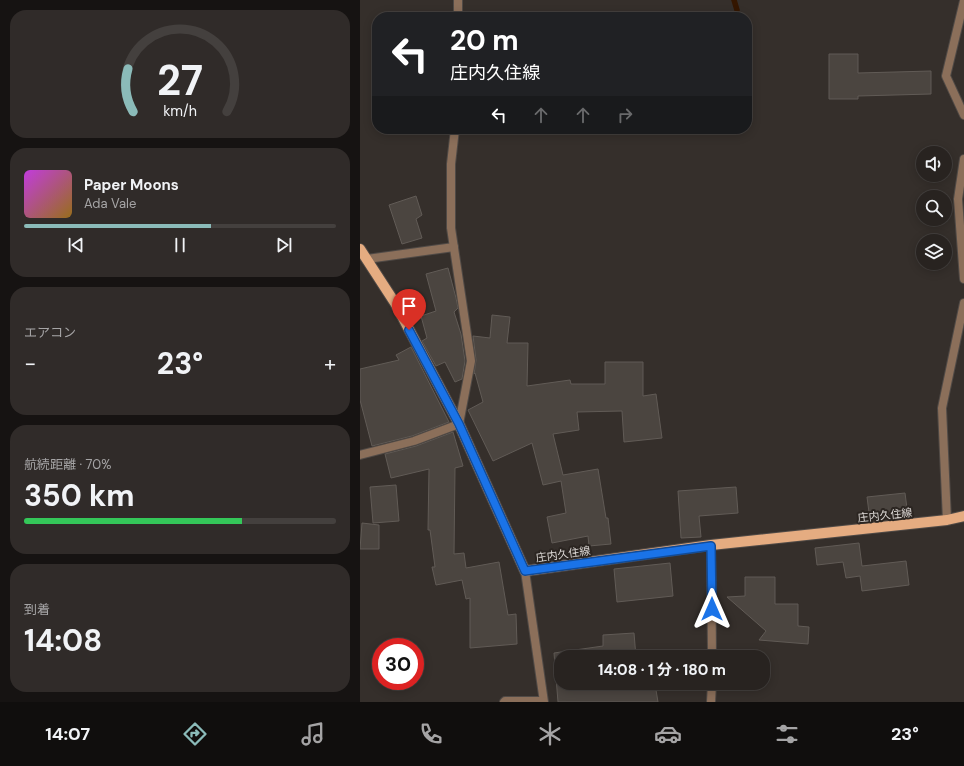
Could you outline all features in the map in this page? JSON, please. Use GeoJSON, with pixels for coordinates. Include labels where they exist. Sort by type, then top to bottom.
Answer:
{"type":"FeatureCollection","features":[{"type":"Feature","properties":{"kind":"main road","name":"庄内久住線"},"geometry":{"type":"LineString","coordinates":[[360,249],[395,303],[459,424],[525,571],[711,546],[947,520],[964,516]]}},
{"type":"Feature","properties":{"kind":"street"},"geometry":{"type":"LineString","coordinates":[[458,0],[458,12]]}},
{"type":"Feature","properties":{"kind":"street"},"geometry":{"type":"LineString","coordinates":[[964,1],[946,76],[964,115]]}},
{"type":"Feature","properties":{"kind":"street"},"geometry":{"type":"LineString","coordinates":[[360,455],[414,441],[459,424],[471,361],[451,228],[451,164],[454,134]]}},
{"type":"Feature","properties":{"kind":"street"},"geometry":{"type":"LineString","coordinates":[[964,159],[958,199],[964,278]]}},
{"type":"Feature","properties":{"kind":"street"},"geometry":{"type":"LineString","coordinates":[[367,259],[454,247]]}},
{"type":"Feature","properties":{"kind":"street"},"geometry":{"type":"LineString","coordinates":[[947,520],[942,408],[964,304]]}},
{"type":"Feature","properties":{"kind":"street"},"geometry":{"type":"LineString","coordinates":[[711,546],[712,650]]}},
{"type":"Feature","properties":{"kind":"street"},"geometry":{"type":"LineString","coordinates":[[504,702],[544,701],[525,571]]}},
{"type":"Feature","properties":{"kind":"street"},"geometry":{"type":"LineString","coordinates":[[711,702],[712,690]]}},
{"type":"Feature","properties":{"kind":"building"},"geometry":{"type":"Polygon","coordinates":[[[829,54],[858,54],[858,73],[931,71],[931,94],[858,96],[858,99],[829,99],[829,54]]]}},
{"type":"Feature","properties":{"kind":"building"},"geometry":{"type":"Polygon","coordinates":[[[416,196],[422,215],[416,219],[422,238],[402,244],[389,205],[416,196]]]}},
{"type":"Feature","properties":{"kind":"building"},"geometry":{"type":"Polygon","coordinates":[[[448,268],[458,308],[454,312],[461,334],[465,361],[462,379],[455,382],[445,362],[436,366],[422,341],[427,338],[421,316],[436,311],[426,274],[448,268]]]}},
{"type":"Feature","properties":{"kind":"building"},"geometry":{"type":"Polygon","coordinates":[[[492,315],[510,317],[507,343],[528,343],[527,386],[570,380],[571,384],[605,384],[605,362],[643,362],[643,396],[656,394],[662,438],[624,442],[622,411],[577,412],[579,430],[553,434],[563,475],[598,469],[606,518],[608,518],[611,544],[589,546],[588,536],[552,543],[547,517],[566,513],[561,481],[543,485],[532,443],[493,461],[468,410],[483,402],[475,373],[474,374],[476,360],[473,336],[490,338],[492,315]]]}},
{"type":"Feature","properties":{"kind":"building"},"geometry":{"type":"Polygon","coordinates":[[[411,347],[449,422],[412,436],[372,446],[360,400],[360,369],[399,360],[396,355],[411,347]]]}},
{"type":"Feature","properties":{"kind":"building"},"geometry":{"type":"Polygon","coordinates":[[[453,432],[463,466],[455,468],[454,554],[464,553],[466,568],[499,562],[508,615],[516,614],[517,644],[470,648],[470,598],[466,599],[462,580],[436,585],[432,567],[435,567],[430,530],[428,530],[429,469],[391,478],[385,454],[416,446],[453,432]]]}},
{"type":"Feature","properties":{"kind":"building"},"geometry":{"type":"Polygon","coordinates":[[[396,485],[399,521],[373,523],[370,487],[396,485]]]}},
{"type":"Feature","properties":{"kind":"building"},"geometry":{"type":"Polygon","coordinates":[[[736,487],[738,513],[699,516],[701,537],[681,538],[678,491],[736,487]]]}},
{"type":"Feature","properties":{"kind":"building"},"geometry":{"type":"Polygon","coordinates":[[[905,493],[908,516],[870,520],[867,497],[905,493]]]}},
{"type":"Feature","properties":{"kind":"building"},"geometry":{"type":"Polygon","coordinates":[[[362,523],[379,525],[379,549],[360,549],[362,523]]]}},
{"type":"Feature","properties":{"kind":"building"},"geometry":{"type":"Polygon","coordinates":[[[859,543],[862,566],[906,561],[909,585],[862,591],[860,576],[846,578],[843,562],[817,565],[815,548],[859,543]]]}},
{"type":"Feature","properties":{"kind":"building"},"geometry":{"type":"Polygon","coordinates":[[[670,563],[673,596],[617,602],[614,569],[670,563]]]}},
{"type":"Feature","properties":{"kind":"building"},"geometry":{"type":"Polygon","coordinates":[[[745,577],[775,577],[775,604],[798,604],[798,626],[809,627],[808,644],[759,640],[766,631],[727,597],[745,596],[745,577]]]}},
{"type":"Feature","properties":{"kind":"building"},"geometry":{"type":"Polygon","coordinates":[[[634,633],[635,650],[575,650],[603,646],[603,635],[634,633]]]}},
{"type":"Feature","properties":{"kind":"building"},"geometry":{"type":"Polygon","coordinates":[[[557,690],[656,690],[658,702],[558,702],[557,690]]]}},
{"type":"Feature","properties":{"kind":"waterway"},"geometry":{"type":"LineString","coordinates":[[734,0],[737,10]]}},
{"type":"Feature","properties":{"kind":"route"},"geometry":{"type":"LineString","coordinates":[[409,330],[459,424],[525,571],[711,546],[712,609]]}}]}
